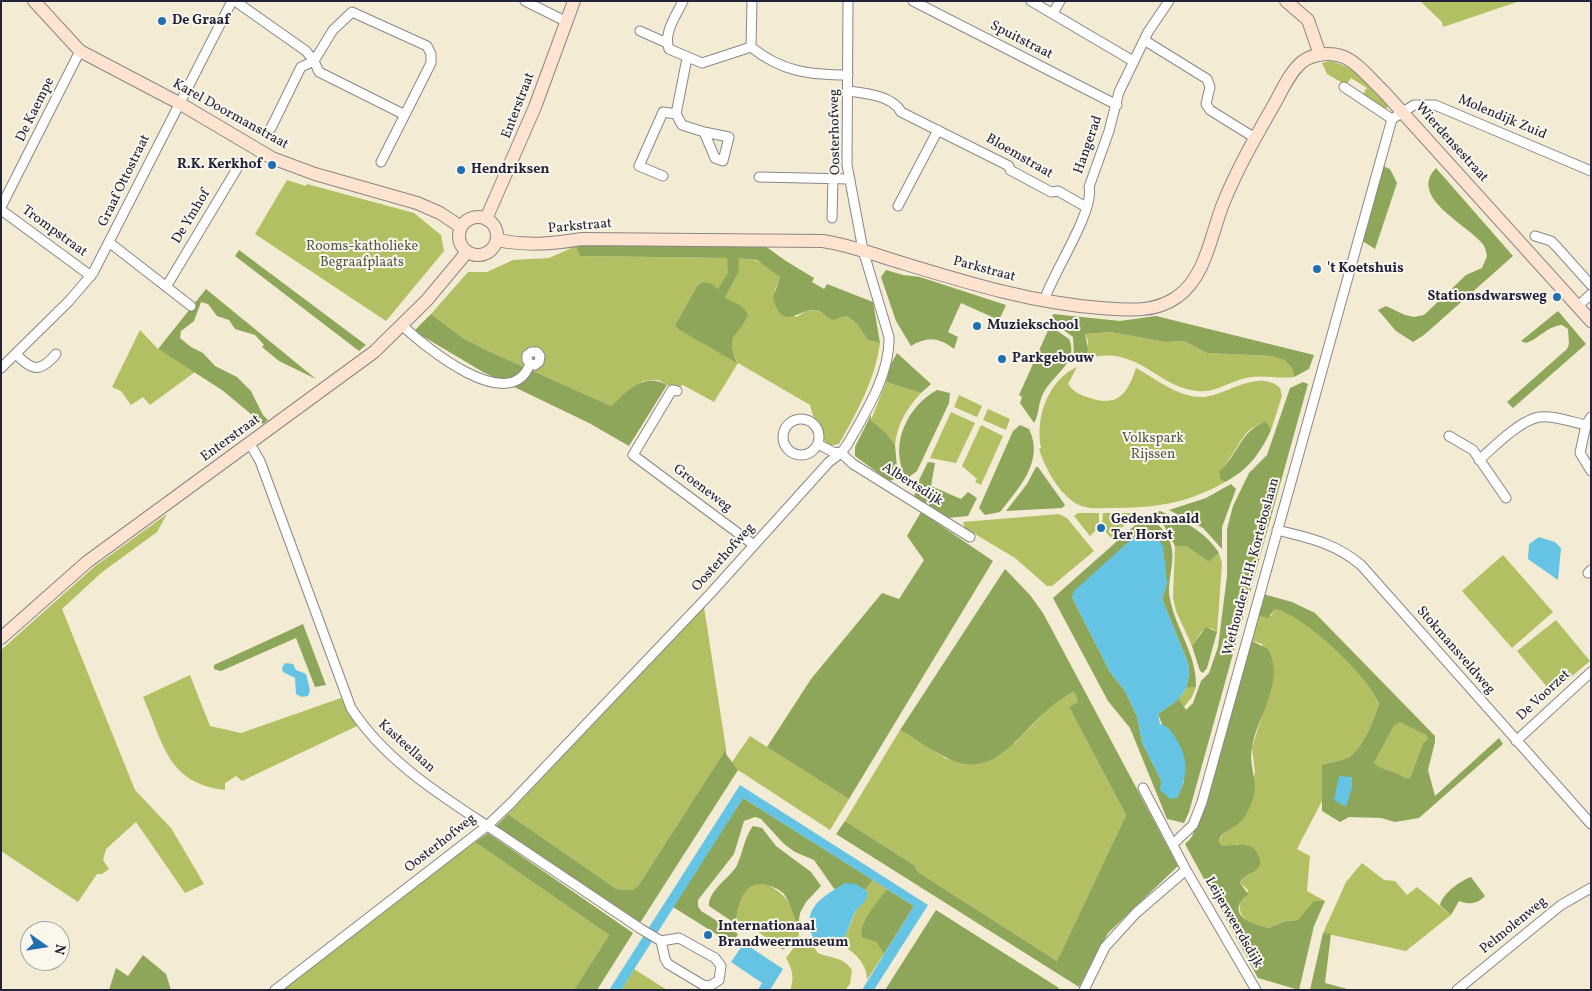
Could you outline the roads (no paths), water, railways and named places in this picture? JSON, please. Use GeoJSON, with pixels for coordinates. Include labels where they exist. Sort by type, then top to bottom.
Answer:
{"type":"FeatureCollection","features":[{"type":"Feature","properties":{"kind":"main road","name":"Karel Doormanstraat"},"geometry":{"type":"LineString","coordinates":[[34,1],[80,51],[179,103],[250,146],[289,166],[417,203],[440,213],[461,227]]}},
{"type":"Feature","properties":{"kind":"main road","name":"Enterstraat"},"geometry":{"type":"LineString","coordinates":[[486,218],[535,107],[565,21],[574,1]]}},
{"type":"Feature","properties":{"kind":"main road"},"geometry":{"type":"LineString","coordinates":[[1286,1],[1308,20],[1320,55]]}},
{"type":"Feature","properties":{"kind":"main road","name":"Wierdensestraat"},"geometry":{"type":"LineString","coordinates":[[1320,55],[1334,54],[1350,60],[1397,116],[1578,306],[1591,322]]}},
{"type":"Feature","properties":{"kind":"main road","name":"Parkstraat"},"geometry":{"type":"LineString","coordinates":[[497,240],[526,245],[544,245],[582,239],[823,241],[863,250],[919,268],[1044,301],[1067,305],[1136,310],[1164,304],[1188,288],[1200,270],[1231,185],[1255,138],[1298,66],[1302,62],[1320,55]]}},
{"type":"Feature","properties":{"kind":"main road"},"geometry":{"type":"LineString","coordinates":[[472,218],[486,218],[496,227],[497,240],[495,246],[486,254],[473,255],[467,252],[459,241],[461,227],[472,218]]}},
{"type":"Feature","properties":{"kind":"main road","name":"Enterstraat"},"geometry":{"type":"LineString","coordinates":[[1,638],[88,562],[353,370],[403,326],[467,252]]}},
{"type":"Feature","properties":{"kind":"street"},"geometry":{"type":"LineString","coordinates":[[233,1],[306,51],[314,61],[319,72],[403,114]]}},
{"type":"Feature","properties":{"kind":"street","name":"Graaf Ottostraat"},"geometry":{"type":"LineString","coordinates":[[1,368],[91,276],[110,243],[179,103],[233,1]]}},
{"type":"Feature","properties":{"kind":"street"},"geometry":{"type":"LineString","coordinates":[[525,1],[565,21]]}},
{"type":"Feature","properties":{"kind":"street"},"geometry":{"type":"LineString","coordinates":[[683,1],[668,34],[666,43],[669,50],[702,63],[751,47]]}},
{"type":"Feature","properties":{"kind":"street"},"geometry":{"type":"LineString","coordinates":[[751,47],[752,1]]}},
{"type":"Feature","properties":{"kind":"street","name":"Oosterhofweg"},"geometry":{"type":"LineString","coordinates":[[275,990],[487,826],[525,789],[754,545],[828,462],[841,453],[858,425],[879,382],[889,345],[889,337],[863,250],[847,165],[849,91],[848,1]]}},
{"type":"Feature","properties":{"kind":"street","name":"Spuitstraat"},"geometry":{"type":"LineString","coordinates":[[913,1],[1117,105]]}},
{"type":"Feature","properties":{"kind":"street"},"geometry":{"type":"LineString","coordinates":[[1031,1],[1133,61]]}},
{"type":"Feature","properties":{"kind":"street"},"geometry":{"type":"LineString","coordinates":[[1053,14],[1060,1]]}},
{"type":"Feature","properties":{"kind":"street","name":"Hangerad"},"geometry":{"type":"LineString","coordinates":[[1044,301],[1091,194],[1090,187],[1117,105],[1119,92],[1144,40],[1169,1]]}},
{"type":"Feature","properties":{"kind":"street"},"geometry":{"type":"LineString","coordinates":[[272,128],[301,67],[314,61],[333,30],[352,12],[427,46],[431,54],[431,63],[403,114],[381,162]]}},
{"type":"Feature","properties":{"kind":"street"},"geometry":{"type":"LineString","coordinates":[[640,31],[666,43]]}},
{"type":"Feature","properties":{"kind":"street"},"geometry":{"type":"LineString","coordinates":[[1144,40],[1207,79],[1210,87],[1206,104],[1210,110],[1255,138]]}},
{"type":"Feature","properties":{"kind":"street"},"geometry":{"type":"LineString","coordinates":[[751,47],[760,54],[796,72],[811,75],[848,75]]}},
{"type":"Feature","properties":{"kind":"street","name":"De Kaempe"},"geometry":{"type":"LineString","coordinates":[[1,209],[80,51]]}},
{"type":"Feature","properties":{"kind":"street"},"geometry":{"type":"LineString","coordinates":[[687,58],[676,114],[682,124],[704,132]]}},
{"type":"Feature","properties":{"kind":"street","name":"Wierdensestraat"},"geometry":{"type":"LineString","coordinates":[[1344,87],[1397,116]]}},
{"type":"Feature","properties":{"kind":"street","name":"Bloemstraat"},"geometry":{"type":"LineString","coordinates":[[849,91],[874,95],[1008,166],[1010,170],[1051,192],[1058,191],[1086,207]]}},
{"type":"Feature","properties":{"kind":"street","name":"Molendijk Zuid"},"geometry":{"type":"LineString","coordinates":[[1397,116],[1414,105],[1435,104],[1591,171]]}},
{"type":"Feature","properties":{"kind":"street"},"geometry":{"type":"LineString","coordinates":[[662,176],[639,166],[663,112],[676,114]]}},
{"type":"Feature","properties":{"kind":"street","name":"Wethouder H.H. Korteboslaan"},"geometry":{"type":"LineString","coordinates":[[1173,844],[1192,825],[1196,818],[1397,116]]}},
{"type":"Feature","properties":{"kind":"street"},"geometry":{"type":"LineString","coordinates":[[898,206],[938,130]]}},
{"type":"Feature","properties":{"kind":"street","name":"De Ymhof"},"geometry":{"type":"LineString","coordinates":[[166,287],[241,162]]}},
{"type":"Feature","properties":{"kind":"street"},"geometry":{"type":"LineString","coordinates":[[759,177],[850,179]]}},
{"type":"Feature","properties":{"kind":"street"},"geometry":{"type":"LineString","coordinates":[[832,178],[832,218]]}},
{"type":"Feature","properties":{"kind":"street","name":"Trompstraat"},"geometry":{"type":"LineString","coordinates":[[1,209],[91,276]]}},
{"type":"Feature","properties":{"kind":"street"},"geometry":{"type":"LineString","coordinates":[[1535,236],[1551,241],[1591,284]]}},
{"type":"Feature","properties":{"kind":"street"},"geometry":{"type":"LineString","coordinates":[[110,243],[191,306]]}},
{"type":"Feature","properties":{"kind":"street"},"geometry":{"type":"LineString","coordinates":[[1578,306],[1591,294]]}},
{"type":"Feature","properties":{"kind":"street"},"geometry":{"type":"LineString","coordinates":[[403,326],[445,361],[491,382],[506,384],[516,381],[524,376],[530,364]]}},
{"type":"Feature","properties":{"kind":"street"},"geometry":{"type":"LineString","coordinates":[[16,354],[27,365],[38,368],[46,366],[56,354]]}},
{"type":"Feature","properties":{"kind":"street","name":"Groeneweg"},"geometry":{"type":"LineString","coordinates":[[677,391],[672,390],[633,455],[754,545]]}},
{"type":"Feature","properties":{"kind":"street"},"geometry":{"type":"LineString","coordinates":[[1591,417],[1586,425],[1580,453],[1591,471]]}},
{"type":"Feature","properties":{"kind":"street"},"geometry":{"type":"LineString","coordinates":[[1479,460],[1512,431],[1539,418],[1554,418],[1586,425]]}},
{"type":"Feature","properties":{"kind":"street"},"geometry":{"type":"LineString","coordinates":[[805,420],[817,429],[818,444],[815,449],[805,455],[793,454],[785,445],[784,433],[790,423],[805,420]]}},
{"type":"Feature","properties":{"kind":"street"},"geometry":{"type":"LineString","coordinates":[[1450,436],[1473,450],[1506,498]]}},
{"type":"Feature","properties":{"kind":"street","name":"Kasteellaan"},"geometry":{"type":"LineString","coordinates":[[250,444],[260,461],[351,708],[372,737],[394,758],[428,785],[661,941]]}},
{"type":"Feature","properties":{"kind":"street","name":"Albertsdijk"},"geometry":{"type":"LineString","coordinates":[[818,444],[833,452],[841,453],[853,464],[970,537]]}},
{"type":"Feature","properties":{"kind":"street","name":"Stokmansveldweg"},"geometry":{"type":"LineString","coordinates":[[1277,530],[1326,543],[1345,552],[1361,565],[1591,824]]}},
{"type":"Feature","properties":{"kind":"street","name":"De Voorzet"},"geometry":{"type":"LineString","coordinates":[[1516,741],[1591,672]]}},
{"type":"Feature","properties":{"kind":"street"},"geometry":{"type":"LineString","coordinates":[[1084,990],[1105,947],[1136,913],[1186,870],[1143,788]]}},
{"type":"Feature","properties":{"kind":"street","name":"Leijerweerdsdijk"},"geometry":{"type":"LineString","coordinates":[[1186,870],[1256,990]]}},
{"type":"Feature","properties":{"kind":"street","name":"Pelmolenweg"},"geometry":{"type":"LineString","coordinates":[[1457,990],[1561,905],[1591,888]]}},
{"type":"Feature","properties":{"kind":"street"},"geometry":{"type":"LineString","coordinates":[[679,938],[715,958],[721,966],[719,980],[710,986],[703,985],[668,964],[661,941],[679,938]]}},
{"type":"Feature","properties":{"kind":"water"},"geometry":{"type":"Polygon","coordinates":[[[1144,534],[1157,538],[1163,546],[1167,583],[1162,599],[1188,663],[1189,675],[1186,688],[1179,699],[1158,714],[1160,724],[1167,727],[1174,735],[1185,760],[1185,775],[1181,790],[1177,798],[1170,799],[1160,790],[1161,780],[1142,742],[1137,716],[1125,691],[1110,672],[1072,597],[1074,591],[1136,535],[1144,534]]]}},
{"type":"Feature","properties":{"kind":"water"},"geometry":{"type":"Polygon","coordinates":[[[1539,537],[1555,542],[1561,548],[1558,580],[1528,559],[1529,544],[1539,537]]]}},
{"type":"Feature","properties":{"kind":"water"},"geometry":{"type":"Polygon","coordinates":[[[285,663],[293,664],[296,670],[306,674],[310,690],[308,696],[302,697],[296,694],[295,678],[283,672],[282,668],[285,663]]]}},
{"type":"Feature","properties":{"kind":"water"},"geometry":{"type":"Polygon","coordinates":[[[1339,776],[1352,777],[1352,787],[1346,807],[1334,800],[1339,776]]]}},
{"type":"Feature","properties":{"kind":"water"},"geometry":{"type":"Polygon","coordinates":[[[740,785],[928,905],[874,990],[862,990],[914,906],[743,798],[621,990],[609,990],[740,785]]]}},
{"type":"Feature","properties":{"kind":"water"},"geometry":{"type":"Polygon","coordinates":[[[845,883],[856,884],[868,892],[868,895],[854,914],[847,932],[838,944],[827,947],[822,946],[813,937],[809,925],[811,913],[821,899],[845,883]]]}},
{"type":"Feature","properties":{"kind":"water"},"geometry":{"type":"Polygon","coordinates":[[[744,943],[783,969],[770,990],[758,990],[762,983],[731,962],[744,943]]]}},
{"type":"Feature","properties":{"kind":"place","name":"De Graaf"},"geometry":{"type":"Point","coordinates":[162,21]}},
{"type":"Feature","properties":{"kind":"place","name":"R.K. Kerkhof"},"geometry":{"type":"Point","coordinates":[272,165]}},
{"type":"Feature","properties":{"kind":"place","name":"Hendriksen"},"geometry":{"type":"Point","coordinates":[461,170]}},
{"type":"Feature","properties":{"kind":"place","name":"'t Koetshuis"},"geometry":{"type":"Point","coordinates":[1317,269]}},
{"type":"Feature","properties":{"kind":"place","name":"Stationsdwarsweg"},"geometry":{"type":"Point","coordinates":[1557,297]}},
{"type":"Feature","properties":{"kind":"place","name":"Muziekschool"},"geometry":{"type":"Point","coordinates":[977,326]}},
{"type":"Feature","properties":{"kind":"place","name":"Parkgebouw"},"geometry":{"type":"Point","coordinates":[1002,359]}},
{"type":"Feature","properties":{"kind":"place","name":"Gedenknaald Ter Horst"},"geometry":{"type":"Point","coordinates":[1101,528]}},
{"type":"Feature","properties":{"kind":"place","name":"Internationaal Brandweermuseum"},"geometry":{"type":"Point","coordinates":[708,935]}},
{"type":"Feature","properties":{"kind":"park label","name":"Rooms-katholieke Begraafplaats"},"geometry":{"type":"Point","coordinates":[362,256]}},
{"type":"Feature","properties":{"kind":"park label","name":"Volkspark Rijssen"},"geometry":{"type":"Point","coordinates":[1153,448]}}]}
